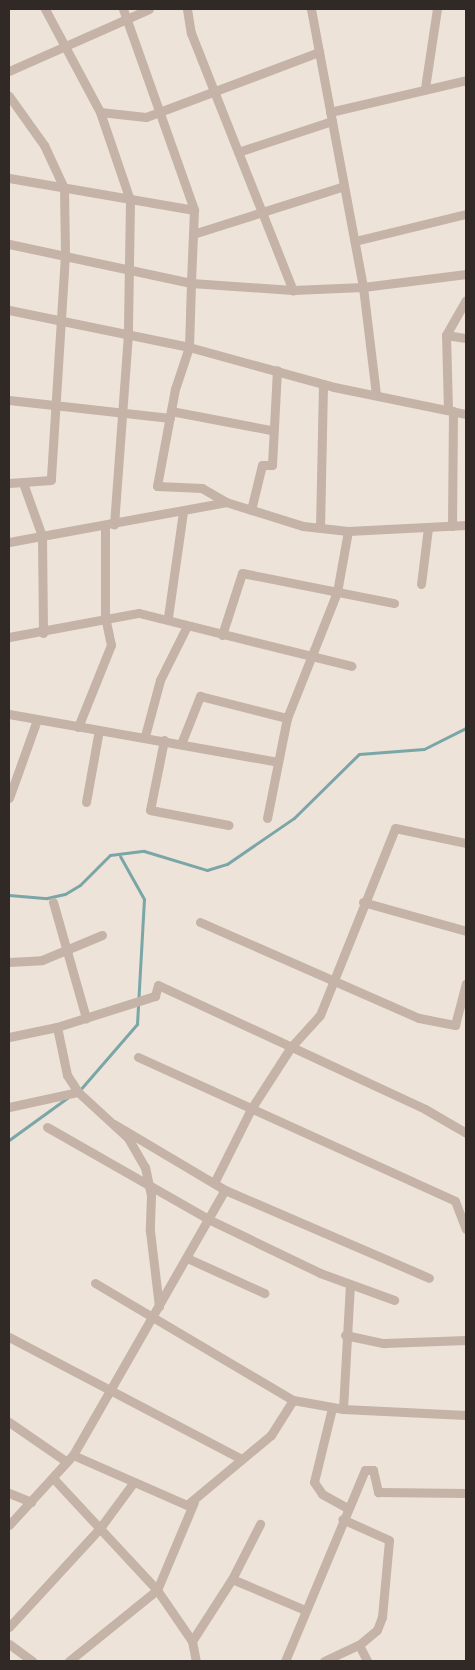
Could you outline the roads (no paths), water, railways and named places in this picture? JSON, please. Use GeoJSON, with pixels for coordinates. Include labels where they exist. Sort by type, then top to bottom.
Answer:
{"type":"FeatureCollection","features":[{"type":"Feature","properties":{"kind":"street"},"geometry":{"type":"LineString","coordinates":[[45,9],[62,45],[100,112],[130,200],[128,334],[109,525],[105,617],[111,645],[78,727]]}},
{"type":"Feature","properties":{"kind":"street"},"geometry":{"type":"LineString","coordinates":[[123,9],[194,210],[189,346],[170,414],[157,486],[202,488],[226,502],[320,528],[348,531],[466,525]]}},
{"type":"Feature","properties":{"kind":"street"},"geometry":{"type":"LineString","coordinates":[[9,72],[62,45],[149,9]]}},
{"type":"Feature","properties":{"kind":"street"},"geometry":{"type":"LineString","coordinates":[[187,9],[191,33],[216,90],[261,212],[293,290]]}},
{"type":"Feature","properties":{"kind":"street"},"geometry":{"type":"LineString","coordinates":[[311,9],[363,287],[376,394]]}},
{"type":"Feature","properties":{"kind":"street"},"geometry":{"type":"LineString","coordinates":[[425,88],[437,9]]}},
{"type":"Feature","properties":{"kind":"street"},"geometry":{"type":"LineString","coordinates":[[100,112],[146,117],[319,52]]}},
{"type":"Feature","properties":{"kind":"street"},"geometry":{"type":"LineString","coordinates":[[238,152],[331,117],[425,88],[466,80]]}},
{"type":"Feature","properties":{"kind":"street"},"geometry":{"type":"LineString","coordinates":[[9,96],[44,145],[64,188],[65,255],[51,480],[9,483]]}},
{"type":"Feature","properties":{"kind":"street"},"geometry":{"type":"LineString","coordinates":[[9,178],[194,210]]}},
{"type":"Feature","properties":{"kind":"street"},"geometry":{"type":"LineString","coordinates":[[193,234],[344,186]]}},
{"type":"Feature","properties":{"kind":"street"},"geometry":{"type":"LineString","coordinates":[[354,241],[466,214]]}},
{"type":"Feature","properties":{"kind":"street"},"geometry":{"type":"LineString","coordinates":[[9,244],[191,283],[293,290],[363,287],[466,274]]}},
{"type":"Feature","properties":{"kind":"street"},"geometry":{"type":"LineString","coordinates":[[452,526],[451,410],[446,336],[466,300]]}},
{"type":"Feature","properties":{"kind":"street"},"geometry":{"type":"LineString","coordinates":[[9,310],[189,346],[323,384],[466,414]]}},
{"type":"Feature","properties":{"kind":"street"},"geometry":{"type":"LineString","coordinates":[[446,336],[466,338]]}},
{"type":"Feature","properties":{"kind":"street"},"geometry":{"type":"LineString","coordinates":[[251,510],[262,464],[272,465],[271,430],[277,370]]}},
{"type":"Feature","properties":{"kind":"street"},"geometry":{"type":"LineString","coordinates":[[320,528],[323,384]]}},
{"type":"Feature","properties":{"kind":"street"},"geometry":{"type":"LineString","coordinates":[[9,400],[56,408],[121,415],[170,414],[271,430]]}},
{"type":"Feature","properties":{"kind":"street"},"geometry":{"type":"LineString","coordinates":[[23,483],[42,536],[42,633]]}},
{"type":"Feature","properties":{"kind":"street"},"geometry":{"type":"LineString","coordinates":[[9,542],[226,502]]}},
{"type":"Feature","properties":{"kind":"street"},"geometry":{"type":"LineString","coordinates":[[168,617],[183,511]]}},
{"type":"Feature","properties":{"kind":"street"},"geometry":{"type":"LineString","coordinates":[[421,584],[428,528]]}},
{"type":"Feature","properties":{"kind":"street"},"geometry":{"type":"LineString","coordinates":[[267,818],[287,718],[337,592],[348,531]]}},
{"type":"Feature","properties":{"kind":"street"},"geometry":{"type":"LineString","coordinates":[[222,635],[242,573],[394,603]]}},
{"type":"Feature","properties":{"kind":"street"},"geometry":{"type":"LineString","coordinates":[[9,637],[42,633],[105,617],[139,613],[168,617],[187,626],[352,666]]}},
{"type":"Feature","properties":{"kind":"street"},"geometry":{"type":"LineString","coordinates":[[145,736],[160,680],[187,626]]}},
{"type":"Feature","properties":{"kind":"street"},"geometry":{"type":"LineString","coordinates":[[181,744],[200,696],[287,718]]}},
{"type":"Feature","properties":{"kind":"street"},"geometry":{"type":"LineString","coordinates":[[9,714],[78,727],[145,736],[278,762]]}},
{"type":"Feature","properties":{"kind":"street"},"geometry":{"type":"LineString","coordinates":[[9,798],[11,787],[37,720]]}},
{"type":"Feature","properties":{"kind":"street"},"geometry":{"type":"LineString","coordinates":[[86,802],[99,730]]}},
{"type":"Feature","properties":{"kind":"street"},"geometry":{"type":"LineString","coordinates":[[164,740],[150,810],[229,825]]}},
{"type":"Feature","properties":{"kind":"street"},"geometry":{"type":"LineString","coordinates":[[214,1183],[251,1109],[291,1047],[320,1015],[335,982],[363,902],[395,828],[466,843]]}},
{"type":"Feature","properties":{"kind":"street"},"geometry":{"type":"LineString","coordinates":[[53,902],[86,1018]]}},
{"type":"Feature","properties":{"kind":"street"},"geometry":{"type":"LineString","coordinates":[[363,902],[466,931]]}},
{"type":"Feature","properties":{"kind":"street"},"geometry":{"type":"LineString","coordinates":[[200,922],[419,1018],[455,1025],[466,983]]}},
{"type":"Feature","properties":{"kind":"street"},"geometry":{"type":"LineString","coordinates":[[9,962],[42,960],[65,948],[102,935]]}},
{"type":"Feature","properties":{"kind":"street"},"geometry":{"type":"LineString","coordinates":[[9,1037],[58,1028],[156,996],[158,985],[425,1109],[466,1133]]}},
{"type":"Feature","properties":{"kind":"street"},"geometry":{"type":"LineString","coordinates":[[58,1028],[67,1075],[78,1092],[114,1124],[133,1146],[150,1188],[160,1306]]}},
{"type":"Feature","properties":{"kind":"street"},"geometry":{"type":"LineString","coordinates":[[138,1057],[455,1201],[466,1229]]}},
{"type":"Feature","properties":{"kind":"street"},"geometry":{"type":"LineString","coordinates":[[9,1107],[78,1092]]}},
{"type":"Feature","properties":{"kind":"street"},"geometry":{"type":"LineString","coordinates":[[114,1124],[225,1190],[429,1278]]}},
{"type":"Feature","properties":{"kind":"street"},"geometry":{"type":"LineString","coordinates":[[48,1127],[150,1188],[208,1219],[350,1284],[394,1300]]}},
{"type":"Feature","properties":{"kind":"street"},"geometry":{"type":"LineString","coordinates":[[9,1525],[54,1478],[70,1458],[113,1388],[225,1190]]}},
{"type":"Feature","properties":{"kind":"street"},"geometry":{"type":"LineString","coordinates":[[187,1258],[264,1293]]}},
{"type":"Feature","properties":{"kind":"street"},"geometry":{"type":"LineString","coordinates":[[95,1283],[293,1400],[343,1409],[466,1415]]}},
{"type":"Feature","properties":{"kind":"street"},"geometry":{"type":"LineString","coordinates":[[343,1409],[344,1334],[350,1284]]}},
{"type":"Feature","properties":{"kind":"street"},"geometry":{"type":"LineString","coordinates":[[344,1334],[384,1343],[466,1340]]}},
{"type":"Feature","properties":{"kind":"street"},"geometry":{"type":"LineString","coordinates":[[9,1337],[113,1388],[241,1459]]}},
{"type":"Feature","properties":{"kind":"street"},"geometry":{"type":"LineString","coordinates":[[69,1661],[157,1590],[194,1502],[241,1459],[271,1435],[293,1400]]}},
{"type":"Feature","properties":{"kind":"street"},"geometry":{"type":"LineString","coordinates":[[332,1408],[314,1482],[322,1494],[347,1508]]}},
{"type":"Feature","properties":{"kind":"street"},"geometry":{"type":"LineString","coordinates":[[9,1422],[70,1458],[133,1483],[178,1504],[194,1502]]}},
{"type":"Feature","properties":{"kind":"street"},"geometry":{"type":"LineString","coordinates":[[285,1661],[342,1519],[367,1468],[373,1470],[378,1492],[466,1493]]}},
{"type":"Feature","properties":{"kind":"street"},"geometry":{"type":"LineString","coordinates":[[54,1478],[157,1590],[192,1641],[196,1661]]}},
{"type":"Feature","properties":{"kind":"street"},"geometry":{"type":"LineString","coordinates":[[9,1627],[100,1528],[133,1483]]}},
{"type":"Feature","properties":{"kind":"street"},"geometry":{"type":"LineString","coordinates":[[9,1493],[31,1502]]}},
{"type":"Feature","properties":{"kind":"street"},"geometry":{"type":"LineString","coordinates":[[324,1661],[360,1646],[376,1630],[382,1618],[391,1548],[385,1536],[342,1519]]}},
{"type":"Feature","properties":{"kind":"street"},"geometry":{"type":"LineString","coordinates":[[192,1641],[232,1579],[260,1524]]}},
{"type":"Feature","properties":{"kind":"street"},"geometry":{"type":"LineString","coordinates":[[232,1579],[305,1610]]}},
{"type":"Feature","properties":{"kind":"street"},"geometry":{"type":"LineString","coordinates":[[9,1644],[32,1661]]}},
{"type":"Feature","properties":{"kind":"street"},"geometry":{"type":"LineString","coordinates":[[360,1646],[367,1661]]}},
{"type":"Feature","properties":{"kind":"waterway"},"geometry":{"type":"LineString","coordinates":[[9,895],[47,898],[65,894],[80,885],[110,855],[144,851],[207,870],[227,864],[294,818],[359,754],[424,749],[466,728]]}},
{"type":"Feature","properties":{"kind":"waterway"},"geometry":{"type":"LineString","coordinates":[[79,1091],[137,1024],[144,899],[120,856]]}},
{"type":"Feature","properties":{"kind":"waterway"},"geometry":{"type":"LineString","coordinates":[[9,1140],[67,1098]]}}]}
